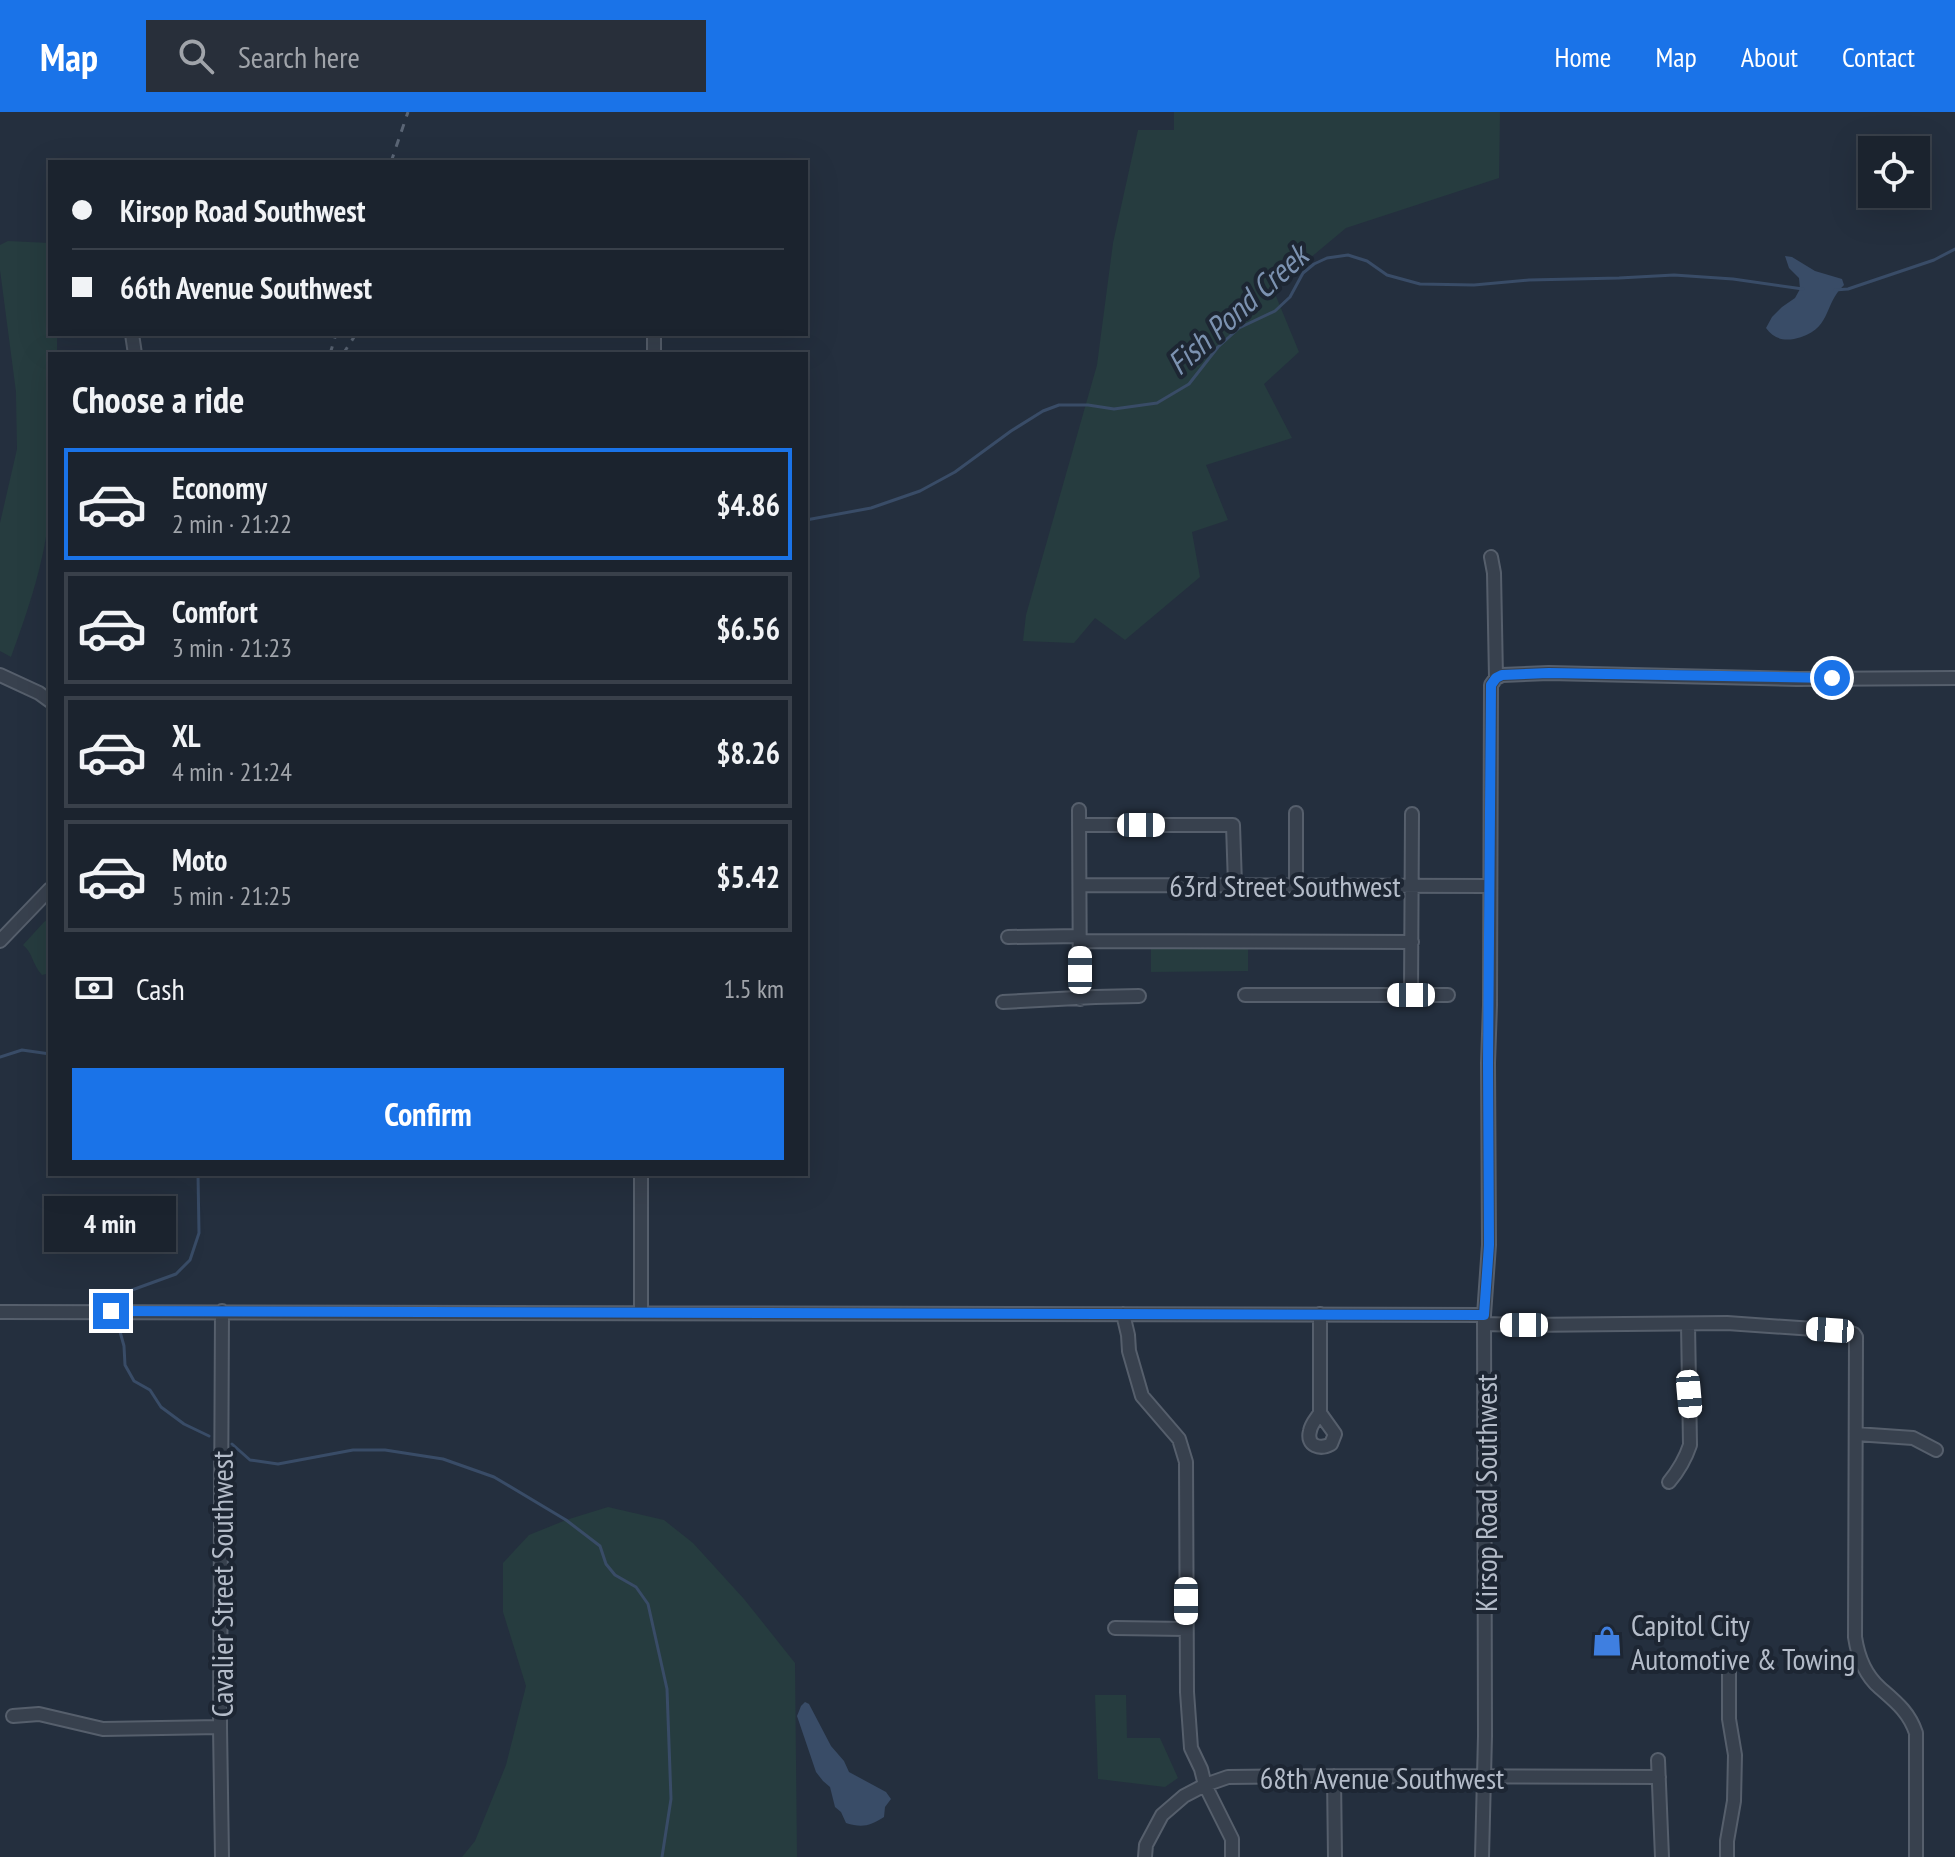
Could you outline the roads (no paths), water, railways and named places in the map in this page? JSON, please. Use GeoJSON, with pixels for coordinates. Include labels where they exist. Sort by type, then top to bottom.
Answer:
{"type":"FeatureCollection","features":[{"type":"Feature","properties":{"kind":"street","name":"Kirsop Road Southwest"},"geometry":{"type":"LineString","coordinates":[[1482,1857],[1484,1320],[1489,1245],[1490,690],[1496,678],[1491,557]]}},
{"type":"Feature","properties":{"kind":"street"},"geometry":{"type":"LineString","coordinates":[[1496,678],[1502,675],[1549,673],[1797,679],[1955,678]]}},
{"type":"Feature","properties":{"kind":"street"},"geometry":{"type":"LineString","coordinates":[[0,675],[48,700]]}},
{"type":"Feature","properties":{"kind":"street"},"geometry":{"type":"LineString","coordinates":[[1079,810],[1080,999]]}},
{"type":"Feature","properties":{"kind":"street"},"geometry":{"type":"LineString","coordinates":[[1296,813],[1296,884]]}},
{"type":"Feature","properties":{"kind":"street"},"geometry":{"type":"LineString","coordinates":[[1411,995],[1412,814]]}},
{"type":"Feature","properties":{"kind":"street"},"geometry":{"type":"LineString","coordinates":[[1079,825],[1233,825],[1235,884]]}},
{"type":"Feature","properties":{"kind":"street","name":"63rd Street Southwest"},"geometry":{"type":"LineString","coordinates":[[1080,885],[1490,886]]}},
{"type":"Feature","properties":{"kind":"street"},"geometry":{"type":"LineString","coordinates":[[0,941],[48,891]]}},
{"type":"Feature","properties":{"kind":"street"},"geometry":{"type":"LineString","coordinates":[[1008,937],[1412,942]]}},
{"type":"Feature","properties":{"kind":"street"},"geometry":{"type":"LineString","coordinates":[[1245,995],[1448,995]]}},
{"type":"Feature","properties":{"kind":"street"},"geometry":{"type":"LineString","coordinates":[[1003,1002],[1139,996]]}},
{"type":"Feature","properties":{"kind":"street"},"geometry":{"type":"LineString","coordinates":[[641,1176],[641,1313]]}},
{"type":"Feature","properties":{"kind":"street","name":"Cavalier Street Southwest"},"geometry":{"type":"LineString","coordinates":[[222,1311],[222,1857]]}},
{"type":"Feature","properties":{"kind":"street"},"geometry":{"type":"LineString","coordinates":[[0,1312],[1320,1314],[1727,1323],[1854,1334],[1857,1343],[1855,1637],[1863,1667],[1908,1715],[1916,1733],[1916,1857]]}},
{"type":"Feature","properties":{"kind":"street"},"geometry":{"type":"LineString","coordinates":[[1123,1314],[1129,1351],[1142,1396],[1179,1439],[1186,1462],[1186,1629],[1191,1748],[1205,1785],[1232,1839],[1232,1857]]}},
{"type":"Feature","properties":{"kind":"street"},"geometry":{"type":"LineString","coordinates":[[1320,1314],[1320,1413]]}},
{"type":"Feature","properties":{"kind":"street"},"geometry":{"type":"LineString","coordinates":[[1669,1482],[1679,1470],[1690,1445],[1688,1324]]}},
{"type":"Feature","properties":{"kind":"street"},"geometry":{"type":"LineString","coordinates":[[1856,1434],[1913,1438],[1936,1450]]}},
{"type":"Feature","properties":{"kind":"street"},"geometry":{"type":"LineString","coordinates":[[1115,1628],[1186,1629]]}},
{"type":"Feature","properties":{"kind":"street"},"geometry":{"type":"LineString","coordinates":[[1727,1857],[1734,1801],[1735,1755],[1729,1719],[1729,1672]]}},
{"type":"Feature","properties":{"kind":"street"},"geometry":{"type":"LineString","coordinates":[[1868,1695],[1880,1688]]}},
{"type":"Feature","properties":{"kind":"street"},"geometry":{"type":"LineString","coordinates":[[13,1716],[39,1714],[103,1729],[220,1727]]}},
{"type":"Feature","properties":{"kind":"street"},"geometry":{"type":"LineString","coordinates":[[1658,1760],[1662,1857]]}},
{"type":"Feature","properties":{"kind":"street"},"geometry":{"type":"LineString","coordinates":[[1334,1776],[1335,1857]]}},
{"type":"Feature","properties":{"kind":"street","name":"68th Avenue Southwest"},"geometry":{"type":"LineString","coordinates":[[1145,1857],[1146,1845],[1162,1815],[1184,1796],[1228,1777],[1659,1777]]}},
{"type":"Feature","properties":{"kind":"water"},"geometry":{"type":"Polygon","coordinates":[[[1785,256],[1815,271],[1842,279],[1844,285],[1815,330],[1790,340],[1775,336],[1766,328],[1772,317],[1795,298],[1800,289],[1799,278],[1789,268],[1785,256]]]}},
{"type":"Feature","properties":{"kind":"water"},"geometry":{"type":"Polygon","coordinates":[[[805,1702],[849,1772],[886,1792],[891,1799],[885,1807],[884,1817],[866,1825],[852,1825],[846,1823],[835,1807],[830,1787],[816,1772],[797,1716],[805,1702]]]}},
{"type":"Feature","properties":{"kind":"waterway","name":"Fish Pond Creek"},"geometry":{"type":"LineString","coordinates":[[1835,290],[1848,289],[1934,260],[1955,249]]}},
{"type":"Feature","properties":{"kind":"waterway","name":"Fish Pond Creek"},"geometry":{"type":"LineString","coordinates":[[808,520],[871,508],[920,491],[955,472],[1043,411],[1059,405],[1114,409],[1157,403],[1189,384],[1218,347],[1239,328],[1275,311],[1290,297],[1303,273],[1327,258],[1348,255],[1367,261],[1387,275],[1420,284],[1474,285],[1674,275],[1803,289]]}},
{"type":"Feature","properties":{"kind":"waterway","name":"Fish Pond Creek"},"geometry":{"type":"LineString","coordinates":[[0,1057],[22,1050],[48,1054]]}},
{"type":"Feature","properties":{"kind":"waterway"},"geometry":{"type":"LineString","coordinates":[[118,1303],[121,1294],[176,1274],[190,1260],[199,1233],[198,1176]]}},
{"type":"Feature","properties":{"kind":"waterway"},"geometry":{"type":"LineString","coordinates":[[117,1321],[124,1346],[125,1365],[134,1381],[150,1390],[161,1407],[184,1424],[209,1436]]}},
{"type":"Feature","properties":{"kind":"waterway"},"geometry":{"type":"LineString","coordinates":[[232,1444],[250,1460],[278,1464],[353,1450],[385,1450],[443,1459],[494,1477],[566,1520],[600,1546],[606,1564],[615,1575],[636,1587],[648,1604],[667,1689],[671,1799],[662,1857]]}},
{"type":"Feature","properties":{"kind":"railway"},"geometry":{"type":"LineString","coordinates":[[392,160],[408,112]]}},
{"type":"Feature","properties":{"kind":"railway"},"geometry":{"type":"LineString","coordinates":[[331,352],[335,336]]}},
{"type":"Feature","properties":{"kind":"railway"},"geometry":{"type":"LineString","coordinates":[[344,352],[355,336]]}},
{"type":"Feature","properties":{"kind":"place","name":"Capitol City Automotive & Towing"},"geometry":{"type":"Point","coordinates":[1607,1641]}}]}
